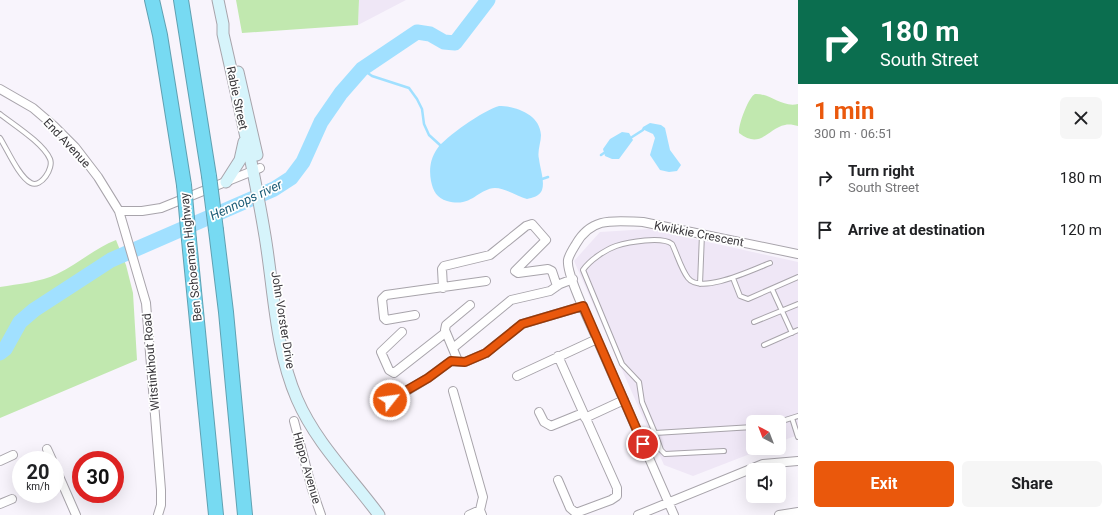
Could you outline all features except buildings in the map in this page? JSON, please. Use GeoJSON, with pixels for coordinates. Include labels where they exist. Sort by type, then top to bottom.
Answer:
{"type":"FeatureCollection","features":[{"type":"Feature","properties":{"kind":"highway","name":"Ben Schoeman Highway"},"geometry":{"type":"LineString","coordinates":[[152,0],[160,35],[184,185],[216,515]]}},
{"type":"Feature","properties":{"kind":"highway"},"geometry":{"type":"LineString","coordinates":[[180,0],[209,176],[216,230],[227,320],[245,515]]}},
{"type":"Feature","properties":{"kind":"main road","name":"Rabie Street"},"geometry":{"type":"LineString","coordinates":[[218,0],[223,24],[223,34],[244,130],[256,170]]}},
{"type":"Feature","properties":{"kind":"main road","name":"Rabie Street"},"geometry":{"type":"LineString","coordinates":[[223,24],[227,33],[246,104],[256,170]]}},
{"type":"Feature","properties":{"kind":"main road"},"geometry":{"type":"LineString","coordinates":[[226,182],[242,155],[244,130]]}},
{"type":"Feature","properties":{"kind":"main road","name":"John Vorster Drive"},"geometry":{"type":"LineString","coordinates":[[256,170],[264,208],[278,306],[288,362],[293,380],[319,432],[385,515]]}},
{"type":"Feature","properties":{"kind":"main road","name":"John Vorster Drive"},"geometry":{"type":"LineString","coordinates":[[264,208],[281,345],[290,381],[316,434],[379,515]]}},
{"type":"Feature","properties":{"kind":"street","name":"End Avenue"},"geometry":{"type":"LineString","coordinates":[[0,89],[33,108],[75,147],[98,177],[119,211]]}},
{"type":"Feature","properties":{"kind":"street"},"geometry":{"type":"LineString","coordinates":[[119,211],[142,211],[161,208],[256,170]]}},
{"type":"Feature","properties":{"kind":"street","name":"Witstinkhout Road"},"geometry":{"type":"LineString","coordinates":[[119,211],[134,260],[148,317],[161,490],[161,505],[158,515]]}},
{"type":"Feature","properties":{"kind":"street","name":"Kwikkie Crescent"},"geometry":{"type":"LineString","coordinates":[[573,279],[568,264],[570,254],[587,230],[599,223],[609,221],[643,222],[798,254]]}},
{"type":"Feature","properties":{"kind":"street"},"geometry":{"type":"LineString","coordinates":[[443,288],[442,269],[444,266],[490,255],[526,226],[532,224],[546,240],[515,270],[518,273],[550,269],[557,286]]}},
{"type":"Feature","properties":{"kind":"street"},"geometry":{"type":"LineString","coordinates":[[453,348],[512,300],[550,291],[573,279],[597,339],[674,515]]}},
{"type":"Feature","properties":{"kind":"street"},"geometry":{"type":"LineString","coordinates":[[415,315],[386,320],[382,299],[386,296],[486,280]]}},
{"type":"Feature","properties":{"kind":"street"},"geometry":{"type":"LineString","coordinates":[[458,361],[445,333],[446,325],[470,304]]}},
{"type":"Feature","properties":{"kind":"street"},"geometry":{"type":"LineString","coordinates":[[390,400],[428,378],[451,361],[465,362],[486,353],[522,324],[583,306]]}},
{"type":"Feature","properties":{"kind":"street"},"geometry":{"type":"LineString","coordinates":[[402,332],[381,352],[389,370],[394,372],[445,333]]}},
{"type":"Feature","properties":{"kind":"street"},"geometry":{"type":"LineString","coordinates":[[518,376],[597,339]]}},
{"type":"Feature","properties":{"kind":"street"},"geometry":{"type":"LineString","coordinates":[[558,356],[617,488],[617,496],[611,500],[576,513],[570,508],[558,480]]}},
{"type":"Feature","properties":{"kind":"street"},"geometry":{"type":"LineString","coordinates":[[453,391],[483,497],[481,513],[469,515]]}},
{"type":"Feature","properties":{"kind":"street"},"geometry":{"type":"LineString","coordinates":[[538,412],[544,422],[551,426],[624,400]]}},
{"type":"Feature","properties":{"kind":"street","name":"Hippo Avenue"},"geometry":{"type":"LineString","coordinates":[[294,421],[312,489],[321,515]]}},
{"type":"Feature","properties":{"kind":"street"},"geometry":{"type":"LineString","coordinates":[[0,461],[12,455]]}},
{"type":"Feature","properties":{"kind":"street"},"geometry":{"type":"LineString","coordinates":[[638,515],[763,464],[798,461]]}},
{"type":"Feature","properties":{"kind":"street"},"geometry":{"type":"LineString","coordinates":[[64,488],[76,515]]}},
{"type":"Feature","properties":{"kind":"street"},"geometry":{"type":"LineString","coordinates":[[0,504],[12,499]]}},
{"type":"Feature","properties":{"kind":"street"},"geometry":{"type":"LineString","coordinates":[[779,515],[798,512]]}},
{"type":"Feature","properties":{"kind":"lane"},"geometry":{"type":"LineString","coordinates":[[0,114],[40,146],[50,159],[51,168],[48,175],[35,184],[31,183],[24,177],[15,164],[0,138]]}},
{"type":"Feature","properties":{"kind":"lane"},"geometry":{"type":"LineString","coordinates":[[700,284],[702,234]]}},
{"type":"Feature","properties":{"kind":"lane"},"geometry":{"type":"LineString","coordinates":[[724,451],[665,454],[661,450],[656,434],[642,402],[639,382],[622,364],[583,270],[588,262],[616,246],[660,239],[672,244],[687,278],[700,284],[734,278],[770,263]]}},
{"type":"Feature","properties":{"kind":"lane"},"geometry":{"type":"LineString","coordinates":[[734,278],[740,296],[744,299],[772,289],[798,277]]}},
{"type":"Feature","properties":{"kind":"lane"},"geometry":{"type":"LineString","coordinates":[[772,289],[792,333]]}},
{"type":"Feature","properties":{"kind":"lane"},"geometry":{"type":"LineString","coordinates":[[754,322],[798,304]]}},
{"type":"Feature","properties":{"kind":"lane"},"geometry":{"type":"LineString","coordinates":[[764,345],[798,330]]}},
{"type":"Feature","properties":{"kind":"lane"},"geometry":{"type":"LineString","coordinates":[[786,420],[798,416]]}},
{"type":"Feature","properties":{"kind":"lane"},"geometry":{"type":"LineString","coordinates":[[792,418],[798,437]]}},
{"type":"Feature","properties":{"kind":"lane"},"geometry":{"type":"LineString","coordinates":[[656,434],[746,428]]}},
{"type":"Feature","properties":{"kind":"shaded area"},"geometry":{"type":"Polygon","coordinates":[[[359,0],[406,0],[358,25],[359,0]]]}},
{"type":"Feature","properties":{"kind":"shaded area"},"geometry":{"type":"Polygon","coordinates":[[[649,229],[798,262],[798,435],[786,439],[786,415],[746,415],[747,455],[693,476],[664,465],[574,261],[600,232],[649,229]]]}},
{"type":"Feature","properties":{"kind":"green space"},"geometry":{"type":"Polygon","coordinates":[[[236,0],[359,0],[358,25],[242,33],[236,0]]]}},
{"type":"Feature","properties":{"kind":"green space"},"geometry":{"type":"Polygon","coordinates":[[[755,94],[760,94],[787,104],[798,104],[798,126],[785,125],[779,127],[759,139],[747,138],[739,133],[744,111],[755,94]]]}},
{"type":"Feature","properties":{"kind":"green space"},"geometry":{"type":"Polygon","coordinates":[[[116,240],[126,265],[133,293],[137,360],[0,418],[0,287],[51,277],[108,243],[116,240]]]}},
{"type":"Feature","properties":{"kind":"water"},"geometry":{"type":"Polygon","coordinates":[[[499,106],[505,106],[526,113],[540,128],[541,135],[539,156],[543,187],[540,194],[527,199],[499,188],[495,188],[483,191],[463,202],[447,201],[441,198],[434,191],[430,177],[431,161],[437,149],[465,124],[499,106]]]}},
{"type":"Feature","properties":{"kind":"water"},"geometry":{"type":"Polygon","coordinates":[[[650,123],[661,125],[665,128],[670,150],[681,165],[677,171],[669,172],[660,170],[650,155],[655,138],[653,134],[642,129],[650,123]]]}},
{"type":"Feature","properties":{"kind":"water"},"geometry":{"type":"Polygon","coordinates":[[[622,132],[629,133],[633,140],[619,159],[612,159],[605,156],[603,149],[610,139],[622,132]]]}},
{"type":"Feature","properties":{"kind":"waterway","name":"Hennops river"},"geometry":{"type":"LineString","coordinates":[[0,353],[5,349],[20,322],[34,310],[111,260],[274,189],[291,178],[303,162],[321,122],[341,93],[362,69],[417,32],[430,34],[444,42],[455,43],[488,0]]}},
{"type":"Feature","properties":{"kind":"waterway"},"geometry":{"type":"LineString","coordinates":[[362,69],[372,76],[409,88],[422,109],[424,124],[429,135],[440,145]]}},
{"type":"Feature","properties":{"kind":"waterway"},"geometry":{"type":"LineString","coordinates":[[632,137],[643,130]]}},
{"type":"Feature","properties":{"kind":"waterway"},"geometry":{"type":"LineString","coordinates":[[542,179],[548,177]]}},
{"type":"Feature","properties":{"kind":"route"},"geometry":{"type":"LineString","coordinates":[[390,400],[428,378],[451,361],[455,360],[465,362],[492,350],[522,324],[583,306],[643,444]]}}]}
